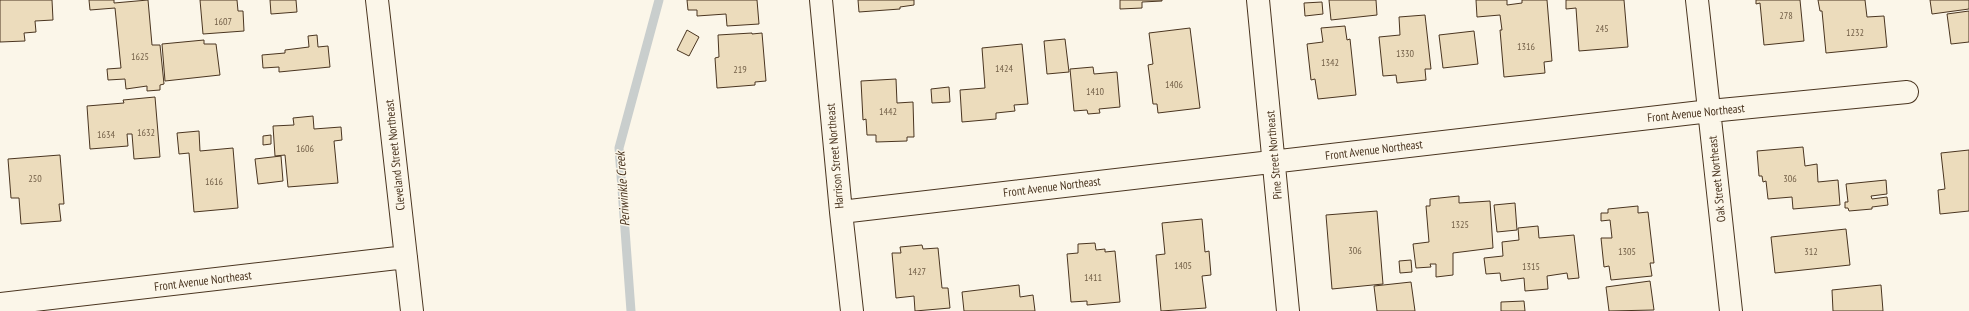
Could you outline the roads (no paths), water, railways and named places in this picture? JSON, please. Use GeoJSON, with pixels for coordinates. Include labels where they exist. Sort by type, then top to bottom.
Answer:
{"type":"FeatureCollection","features":[{"type":"Feature","properties":{"kind":"street","name":"Cleveland Street Northeast"},"geometry":{"type":"LineString","coordinates":[[377,0],[412,311]]}},
{"type":"Feature","properties":{"kind":"street","name":"Harrison Street Northeast"},"geometry":{"type":"LineString","coordinates":[[821,0],[840,212],[852,311]]}},
{"type":"Feature","properties":{"kind":"street","name":"Pine Street Northeast"},"geometry":{"type":"LineString","coordinates":[[1258,0],[1275,162],[1288,311]]}},
{"type":"Feature","properties":{"kind":"street","name":"Oak Street Northeast"},"geometry":{"type":"LineString","coordinates":[[1697,0],[1731,311]]}},
{"type":"Feature","properties":{"kind":"street","name":"Front Avenue Northeast"},"geometry":{"type":"LineString","coordinates":[[840,212],[1710,111],[1907,92]]}},
{"type":"Feature","properties":{"kind":"street","name":"Front Avenue Northeast"},"geometry":{"type":"LineString","coordinates":[[0,304],[406,257]]}},
{"type":"Feature","properties":{"kind":"waterway","name":"Periwinkle Creek"},"geometry":{"type":"LineString","coordinates":[[631,311],[619,148],[659,0]]}}]}
